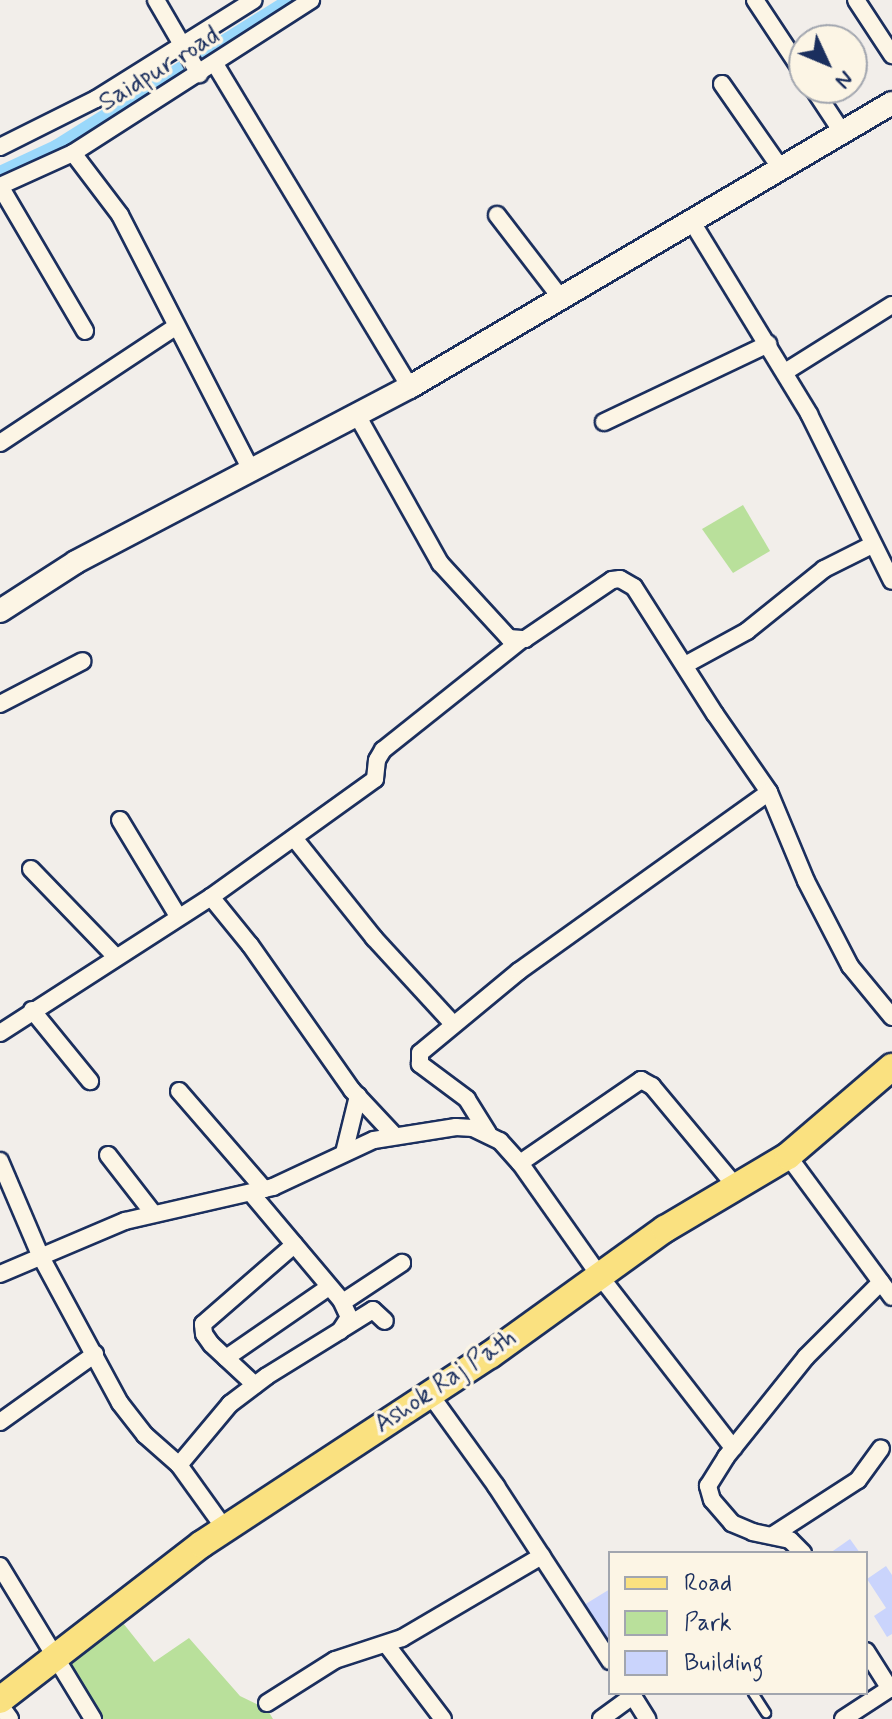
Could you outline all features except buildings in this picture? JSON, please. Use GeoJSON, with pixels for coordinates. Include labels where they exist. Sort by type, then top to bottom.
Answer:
{"type":"FeatureCollection","features":[{"type":"Feature","properties":{"kind":"main road"},"geometry":{"type":"LineString","coordinates":[[0,611],[76,562],[410,387],[892,103]]}},
{"type":"Feature","properties":{"kind":"main road","name":"Ashok Raj Path"},"geometry":{"type":"LineString","coordinates":[[0,1703],[55,1656],[225,1529],[490,1355],[674,1223],[788,1156],[892,1067]]}},
{"type":"Feature","properties":{"kind":"street"},"geometry":{"type":"LineString","coordinates":[[156,0],[186,46],[198,71]]}},
{"type":"Feature","properties":{"kind":"street"},"geometry":{"type":"LineString","coordinates":[[0,147],[96,99],[186,46],[254,0]]}},
{"type":"Feature","properties":{"kind":"street","name":"Saidpur road"},"geometry":{"type":"LineString","coordinates":[[0,186],[73,153],[311,0]]}},
{"type":"Feature","properties":{"kind":"street"},"geometry":{"type":"LineString","coordinates":[[755,0],[788,50]]}},
{"type":"Feature","properties":{"kind":"street"},"geometry":{"type":"LineString","coordinates":[[856,0],[892,55]]}},
{"type":"Feature","properties":{"kind":"street"},"geometry":{"type":"LineString","coordinates":[[215,64],[410,387]]}},
{"type":"Feature","properties":{"kind":"street"},"geometry":{"type":"LineString","coordinates":[[722,84],[780,167]]}},
{"type":"Feature","properties":{"kind":"street"},"geometry":{"type":"LineString","coordinates":[[824,104],[842,132]]}},
{"type":"Feature","properties":{"kind":"street"},"geometry":{"type":"LineString","coordinates":[[73,153],[120,215],[251,470]]}},
{"type":"Feature","properties":{"kind":"street"},"geometry":{"type":"LineString","coordinates":[[0,186],[85,331]]}},
{"type":"Feature","properties":{"kind":"street"},"geometry":{"type":"LineString","coordinates":[[497,215],[561,298]]}},
{"type":"Feature","properties":{"kind":"street"},"geometry":{"type":"LineString","coordinates":[[692,222],[824,441],[892,581]]}},
{"type":"Feature","properties":{"kind":"street"},"geometry":{"type":"LineString","coordinates":[[785,372],[892,305]]}},
{"type":"Feature","properties":{"kind":"street"},"geometry":{"type":"LineString","coordinates":[[0,443],[175,327]]}},
{"type":"Feature","properties":{"kind":"street"},"geometry":{"type":"LineString","coordinates":[[604,422],[768,344]]}},
{"type":"Feature","properties":{"kind":"street"},"geometry":{"type":"LineString","coordinates":[[357,415],[440,563],[502,631],[520,641]]}},
{"type":"Feature","properties":{"kind":"street"},"geometry":{"type":"LineString","coordinates":[[685,665],[735,639],[824,569],[872,545]]}},
{"type":"Feature","properties":{"kind":"street"},"geometry":{"type":"LineString","coordinates":[[0,1033],[115,956],[211,897],[375,779],[377,760],[383,750],[520,641],[603,585],[620,579],[634,587],[769,792],[839,948],[860,981],[892,1017]]}},
{"type":"Feature","properties":{"kind":"street"},"geometry":{"type":"LineString","coordinates":[[0,704],[83,661]]}},
{"type":"Feature","properties":{"kind":"street"},"geometry":{"type":"LineString","coordinates":[[733,1448],[599,1275],[520,1163],[488,1133],[476,1109],[467,1099],[420,1064],[420,1053],[519,971],[769,792]]}},
{"type":"Feature","properties":{"kind":"street"},"geometry":{"type":"LineString","coordinates":[[120,820],[178,916]]}},
{"type":"Feature","properties":{"kind":"street"},"geometry":{"type":"LineString","coordinates":[[294,838],[374,938],[453,1024]]}},
{"type":"Feature","properties":{"kind":"street"},"geometry":{"type":"LineString","coordinates":[[31,869],[115,956]]}},
{"type":"Feature","properties":{"kind":"street"},"geometry":{"type":"LineString","coordinates":[[211,897],[250,945],[358,1096],[395,1136]]}},
{"type":"Feature","properties":{"kind":"street"},"geometry":{"type":"LineString","coordinates":[[32,1010],[90,1081]]}},
{"type":"Feature","properties":{"kind":"street"},"geometry":{"type":"LineString","coordinates":[[520,1163],[641,1080],[652,1086],[737,1188]]}},
{"type":"Feature","properties":{"kind":"street"},"geometry":{"type":"LineString","coordinates":[[179,1091],[257,1191],[294,1245],[343,1302],[349,1317],[344,1328]]}},
{"type":"Feature","properties":{"kind":"street"},"geometry":{"type":"LineString","coordinates":[[344,1153],[358,1096]]}},
{"type":"Feature","properties":{"kind":"street"},"geometry":{"type":"LineString","coordinates":[[0,1274],[40,1255],[153,1213],[257,1191],[344,1153],[395,1136],[456,1127],[488,1133]]}},
{"type":"Feature","properties":{"kind":"street"},"geometry":{"type":"LineString","coordinates":[[108,1155],[153,1213]]}},
{"type":"Feature","properties":{"kind":"street"},"geometry":{"type":"LineString","coordinates":[[788,1156],[892,1297]]}},
{"type":"Feature","properties":{"kind":"street"},"geometry":{"type":"LineString","coordinates":[[0,1161],[40,1255],[131,1418],[179,1465],[225,1529]]}},
{"type":"Feature","properties":{"kind":"street"},"geometry":{"type":"LineString","coordinates":[[255,1385],[204,1334],[205,1318],[294,1245]]}},
{"type":"Feature","properties":{"kind":"street"},"geometry":{"type":"LineString","coordinates":[[343,1302],[402,1263]]}},
{"type":"Feature","properties":{"kind":"street"},"geometry":{"type":"LineString","coordinates":[[801,1551],[790,1540],[740,1528],[723,1513],[709,1493],[712,1476],[806,1357],[881,1282]]}},
{"type":"Feature","properties":{"kind":"street"},"geometry":{"type":"LineString","coordinates":[[226,1358],[329,1287]]}},
{"type":"Feature","properties":{"kind":"street"},"geometry":{"type":"LineString","coordinates":[[179,1465],[217,1418],[255,1385],[373,1310],[385,1321]]}},
{"type":"Feature","properties":{"kind":"street"},"geometry":{"type":"LineString","coordinates":[[0,1422],[95,1354]]}},
{"type":"Feature","properties":{"kind":"street"},"geometry":{"type":"LineString","coordinates":[[429,1393],[608,1658]]}},
{"type":"Feature","properties":{"kind":"street"},"geometry":{"type":"LineString","coordinates":[[773,1535],[858,1480],[881,1448]]}},
{"type":"Feature","properties":{"kind":"street"},"geometry":{"type":"LineString","coordinates":[[267,1703],[335,1660],[386,1644],[542,1556]]}},
{"type":"Feature","properties":{"kind":"street"},"geometry":{"type":"LineString","coordinates":[[0,1566],[93,1719]]}},
{"type":"Feature","properties":{"kind":"street"},"geometry":{"type":"LineString","coordinates":[[386,1644],[443,1719]]}},
{"type":"Feature","properties":{"kind":"street"},"geometry":{"type":"LineString","coordinates":[[843,1719],[891,1688],[868,1654]]}},
{"type":"Feature","properties":{"kind":"street"},"geometry":{"type":"LineString","coordinates":[[601,1719],[632,1695],[647,1719]]}},
{"type":"Feature","properties":{"kind":"street"},"geometry":{"type":"LineString","coordinates":[[0,1703],[10,1719]]}},
{"type":"Feature","properties":{"kind":"lane"},"geometry":{"type":"LineString","coordinates":[[754,1695],[766,1713]]}},
{"type":"Feature","properties":{"kind":"green space"},"geometry":{"type":"Polygon","coordinates":[[[743,505],[770,551],[733,573],[702,529],[743,505]]]}},
{"type":"Feature","properties":{"kind":"green space"},"geometry":{"type":"Polygon","coordinates":[[[123,1623],[154,1662],[189,1638],[240,1696],[267,1709],[273,1719],[102,1719],[68,1661],[123,1623]]]}},
{"type":"Feature","properties":{"kind":"waterway"},"geometry":{"type":"LineString","coordinates":[[0,173],[56,147],[290,0]]}}]}
